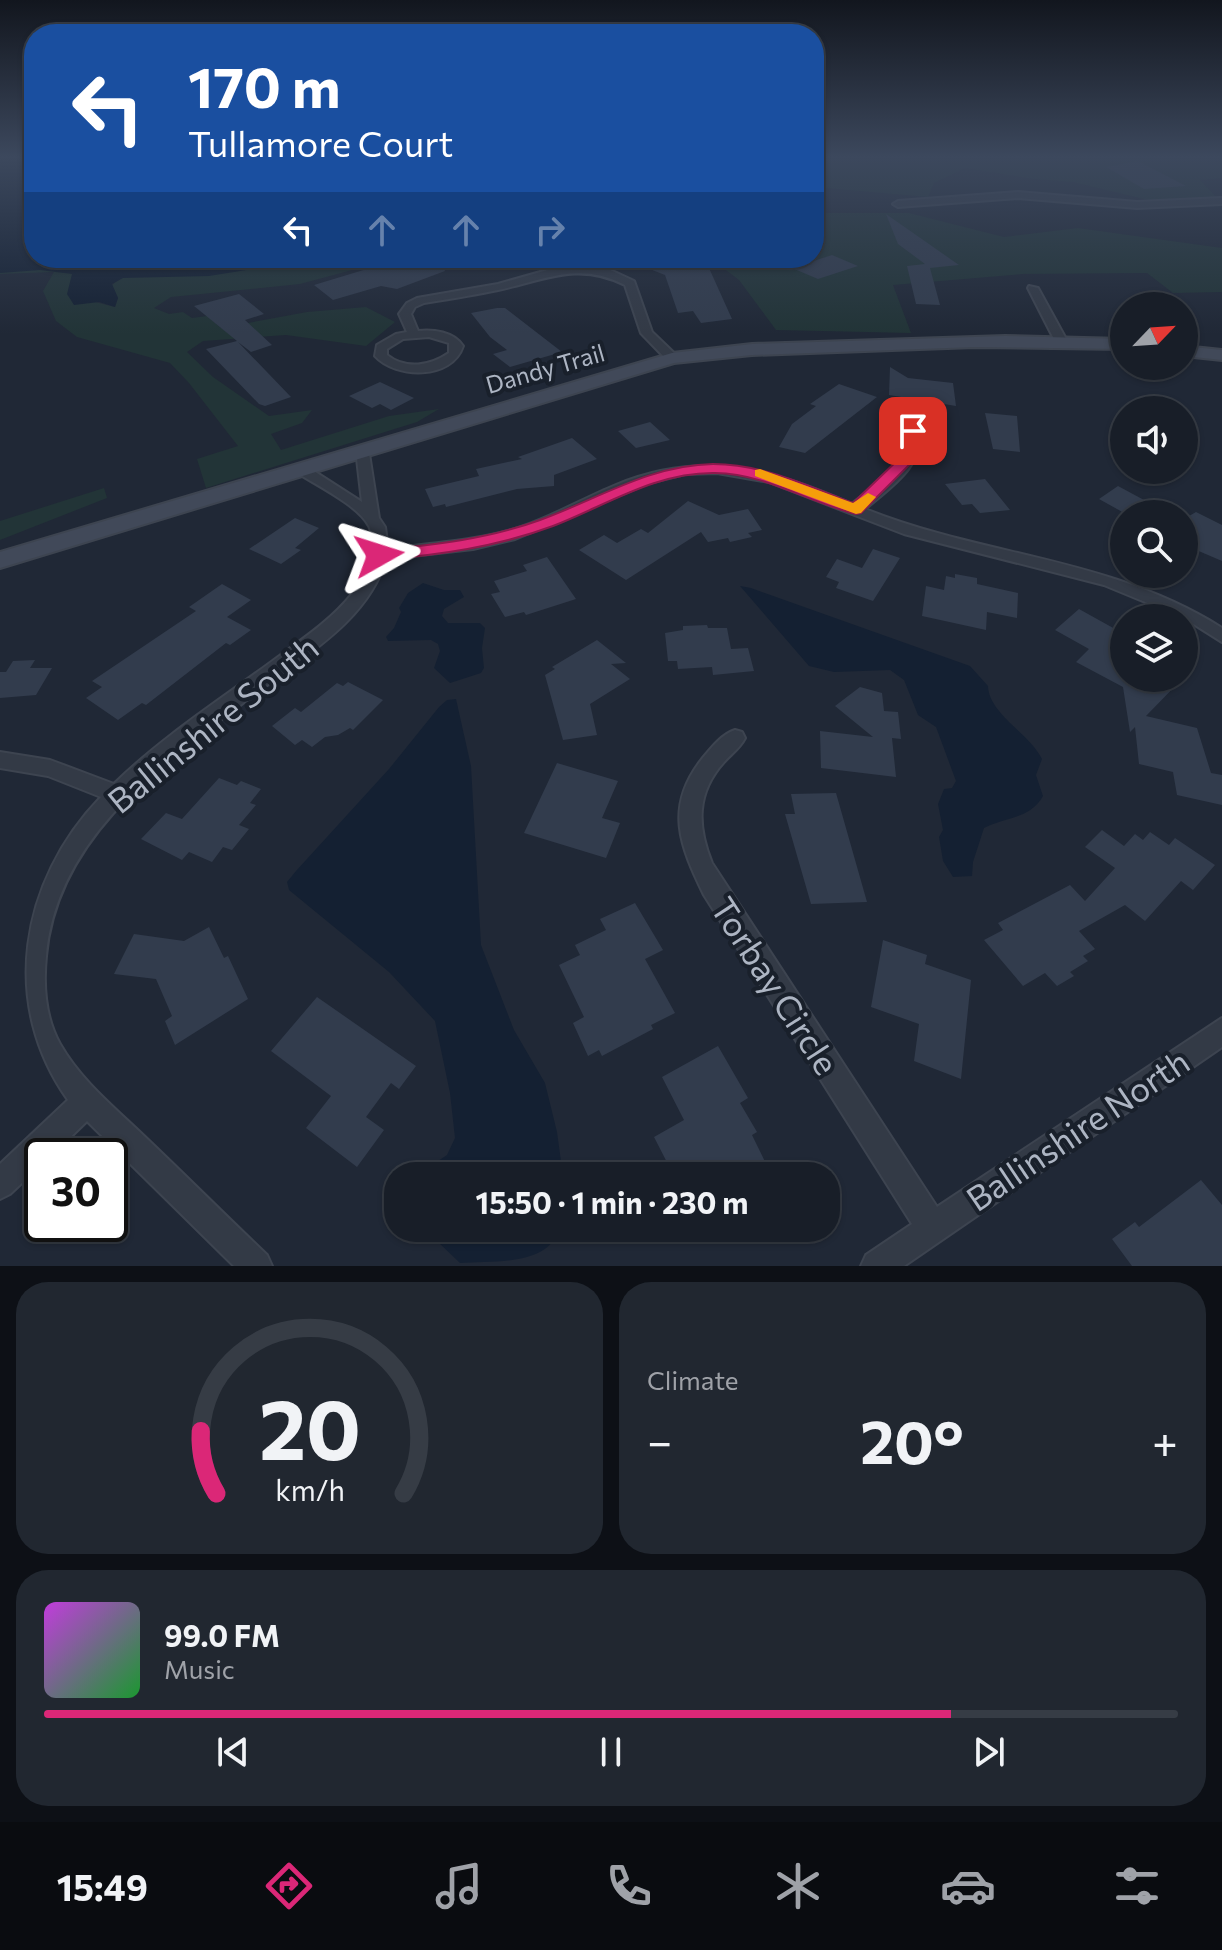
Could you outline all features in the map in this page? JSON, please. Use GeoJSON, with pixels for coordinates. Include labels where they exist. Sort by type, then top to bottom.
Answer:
{"type":"FeatureCollection","features":[{"type":"Feature","properties":{"kind":"street"},"geometry":{"type":"LineString","coordinates":[[413,333],[405,314],[411,305],[421,300],[499,287],[565,268]]}},
{"type":"Feature","properties":{"kind":"street"},"geometry":{"type":"LineString","coordinates":[[602,268],[630,283],[647,333],[672,358]]}},
{"type":"Feature","properties":{"kind":"street"},"geometry":{"type":"LineString","coordinates":[[1033,288],[1060,339]]}},
{"type":"Feature","properties":{"kind":"street"},"geometry":{"type":"LineString","coordinates":[[413,333],[435,333],[449,337],[456,344],[456,352],[443,362],[421,368],[398,366],[383,359],[380,351],[386,343],[413,333]]}},
{"type":"Feature","properties":{"kind":"street","name":"Dandy Trail"},"geometry":{"type":"LineString","coordinates":[[0,560],[672,358],[746,349],[1060,339],[1110,343]]}},
{"type":"Feature","properties":{"kind":"street"},"geometry":{"type":"LineString","coordinates":[[1198,352],[1222,355]]}},
{"type":"Feature","properties":{"kind":"street"},"geometry":{"type":"LineString","coordinates":[[856,509],[910,457],[915,440],[912,429]]}},
{"type":"Feature","properties":{"kind":"street"},"geometry":{"type":"LineString","coordinates":[[363,450],[372,516],[379,530],[379,555],[452,548],[503,537],[548,522],[641,481],[689,470],[760,473],[906,530],[1114,580],[1179,607],[1222,636]]}},
{"type":"Feature","properties":{"kind":"street"},"geometry":{"type":"LineString","coordinates":[[301,469],[372,516]]}},
{"type":"Feature","properties":{"kind":"street","name":"Ballinshire South"},"geometry":{"type":"LineString","coordinates":[[256,1266],[88,1101],[54,1062],[34,1011],[31,970],[37,929],[50,889],[79,839],[118,795],[148,767],[333,624],[364,589],[379,555]]}},
{"type":"Feature","properties":{"kind":"street","name":"Torbay Circle"},"geometry":{"type":"LineString","coordinates":[[735,738],[711,758],[690,800],[693,852],[712,888],[932,1227]]}},
{"type":"Feature","properties":{"kind":"street"},"geometry":{"type":"LineString","coordinates":[[0,760],[50,768],[118,795]]}},
{"type":"Feature","properties":{"kind":"street","name":"Ballinshire North"},"geometry":{"type":"LineString","coordinates":[[932,1227],[1222,1031]]}},
{"type":"Feature","properties":{"kind":"street"},"geometry":{"type":"LineString","coordinates":[[0,1184],[88,1101]]}},
{"type":"Feature","properties":{"kind":"street"},"geometry":{"type":"LineString","coordinates":[[877,1266],[932,1227]]}},
{"type":"Feature","properties":{"kind":"shaded area"},"geometry":{"type":"Polygon","coordinates":[[[0,216],[24,216],[24,268],[360,268],[300,284],[171,297],[154,308],[169,314],[183,312],[192,318],[207,316],[221,328],[307,312],[366,307],[395,322],[366,346],[286,335],[203,341],[187,352],[213,377],[269,416],[312,410],[302,423],[271,434],[281,450],[389,416],[439,409],[417,422],[206,488],[197,459],[238,446],[170,363],[77,337],[56,321],[43,291],[54,272],[0,274],[0,216]],[[120,279],[67,295],[115,307],[118,298],[112,285],[120,279]]]}},
{"type":"Feature","properties":{"kind":"shaded area"},"geometry":{"type":"Polygon","coordinates":[[[824,216],[921,216],[1004,237],[1078,228],[1222,248],[1222,292],[1172,292],[1147,273],[1023,274],[893,285],[911,333],[776,330],[739,280],[723,268],[824,268],[824,216]]]}},
{"type":"Feature","properties":{"kind":"shaded area"},"geometry":{"type":"Polygon","coordinates":[[[398,268],[428,268],[408,272],[398,268]]]}},
{"type":"Feature","properties":{"kind":"shaded area"},"geometry":{"type":"Polygon","coordinates":[[[104,488],[107,498],[0,540],[0,521],[104,488]]]}},
{"type":"Feature","properties":{"kind":"water"},"geometry":{"type":"Polygon","coordinates":[[[0,216],[24,216],[24,268],[260,268],[209,276],[123,278],[112,284],[118,298],[115,307],[99,302],[74,305],[67,294],[72,274],[40,270],[0,273],[0,216]]]}},
{"type":"Feature","properties":{"kind":"water"},"geometry":{"type":"Polygon","coordinates":[[[423,583],[444,590],[460,590],[464,597],[444,609],[442,616],[448,623],[480,623],[485,628],[482,648],[484,668],[481,673],[450,683],[434,668],[440,651],[438,644],[431,640],[388,641],[386,637],[394,628],[401,612],[399,608],[408,593],[423,583]]]}},
{"type":"Feature","properties":{"kind":"water"},"geometry":{"type":"Polygon","coordinates":[[[740,586],[970,666],[988,686],[995,706],[1042,759],[1036,775],[1043,796],[1038,804],[1024,813],[984,828],[973,862],[972,876],[953,877],[943,861],[939,837],[943,830],[938,804],[944,789],[952,788],[956,781],[936,727],[918,715],[904,680],[890,670],[834,672],[809,666],[740,586]]]}},
{"type":"Feature","properties":{"kind":"water"},"geometry":{"type":"Polygon","coordinates":[[[456,699],[471,766],[481,945],[514,1030],[545,1083],[561,1162],[436,1162],[447,1155],[455,1138],[450,1093],[435,1021],[389,972],[289,890],[287,882],[447,700],[456,699]]]}},
{"type":"Feature","properties":{"kind":"water"},"geometry":{"type":"Polygon","coordinates":[[[438,1242],[552,1242],[544,1249],[518,1259],[460,1263],[438,1242]]]}},
{"type":"Feature","properties":{"kind":"building"},"geometry":{"type":"Polygon","coordinates":[[[887,216],[959,265],[930,268],[940,305],[916,304],[907,266],[925,264],[898,244],[887,216]]]}},
{"type":"Feature","properties":{"kind":"building"},"geometry":{"type":"Polygon","coordinates":[[[832,255],[858,266],[818,279],[792,268],[824,268],[824,258],[832,255]]]}},
{"type":"Feature","properties":{"kind":"building"},"geometry":{"type":"Polygon","coordinates":[[[370,268],[444,268],[445,271],[397,289],[381,286],[333,300],[314,285],[370,268]]]}},
{"type":"Feature","properties":{"kind":"building"},"geometry":{"type":"Polygon","coordinates":[[[647,268],[709,268],[732,319],[701,323],[693,311],[678,313],[665,275],[647,268]]]}},
{"type":"Feature","properties":{"kind":"building"},"geometry":{"type":"Polygon","coordinates":[[[239,294],[264,314],[245,320],[272,345],[251,352],[238,342],[291,397],[265,406],[259,404],[206,349],[237,341],[194,306],[239,294]]]}},
{"type":"Feature","properties":{"kind":"building"},"geometry":{"type":"Polygon","coordinates":[[[505,308],[562,352],[510,367],[493,354],[507,350],[490,337],[471,313],[505,308]]]}},
{"type":"Feature","properties":{"kind":"building"},"geometry":{"type":"Polygon","coordinates":[[[890,367],[908,378],[953,383],[956,406],[889,395],[890,367]]]}},
{"type":"Feature","properties":{"kind":"building"},"geometry":{"type":"Polygon","coordinates":[[[380,382],[414,398],[391,410],[380,404],[372,408],[349,396],[380,382]]]}},
{"type":"Feature","properties":{"kind":"building"},"geometry":{"type":"Polygon","coordinates":[[[839,384],[877,397],[805,453],[779,447],[792,424],[816,406],[810,404],[839,384]]]}},
{"type":"Feature","properties":{"kind":"building"},"geometry":{"type":"Polygon","coordinates":[[[985,413],[1017,416],[1020,452],[993,449],[985,413]]]}},
{"type":"Feature","properties":{"kind":"building"},"geometry":{"type":"Polygon","coordinates":[[[650,422],[670,440],[636,448],[618,431],[650,422]]]}},
{"type":"Feature","properties":{"kind":"building"},"geometry":{"type":"Polygon","coordinates":[[[572,438],[597,459],[554,475],[554,486],[517,489],[446,507],[445,504],[433,507],[425,489],[479,476],[476,469],[522,459],[518,457],[572,438]]]}},
{"type":"Feature","properties":{"kind":"building"},"geometry":{"type":"Polygon","coordinates":[[[985,479],[1010,510],[980,513],[972,504],[962,505],[945,484],[985,479]]]}},
{"type":"Feature","properties":{"kind":"building"},"geometry":{"type":"Polygon","coordinates":[[[1118,486],[1144,500],[1110,500],[1110,505],[1099,499],[1118,486]]]}},
{"type":"Feature","properties":{"kind":"building"},"geometry":{"type":"Polygon","coordinates":[[[688,501],[719,515],[748,509],[762,530],[748,533],[752,537],[730,542],[728,538],[708,542],[701,532],[626,580],[579,550],[604,535],[617,543],[641,529],[648,533],[688,501]]]}},
{"type":"Feature","properties":{"kind":"building"},"geometry":{"type":"Polygon","coordinates":[[[1198,513],[1222,525],[1222,561],[1198,551],[1198,513]]]}},
{"type":"Feature","properties":{"kind":"building"},"geometry":{"type":"Polygon","coordinates":[[[295,518],[319,528],[295,548],[301,550],[281,564],[249,549],[295,518]]]}},
{"type":"Feature","properties":{"kind":"building"},"geometry":{"type":"Polygon","coordinates":[[[873,549],[900,558],[873,601],[836,588],[839,582],[826,577],[837,559],[862,568],[873,549]]]}},
{"type":"Feature","properties":{"kind":"building"},"geometry":{"type":"Polygon","coordinates":[[[547,557],[576,599],[526,615],[524,612],[505,617],[491,594],[500,592],[494,581],[527,571],[523,565],[547,557]]]}},
{"type":"Feature","properties":{"kind":"building"},"geometry":{"type":"Polygon","coordinates":[[[955,574],[977,578],[977,584],[1018,593],[1017,618],[987,612],[986,630],[922,616],[926,586],[944,590],[946,576],[955,578],[955,574]]]}},
{"type":"Feature","properties":{"kind":"building"},"geometry":{"type":"Polygon","coordinates":[[[222,584],[251,600],[227,617],[251,630],[230,645],[226,643],[146,705],[142,703],[118,720],[86,698],[102,687],[92,681],[196,611],[189,607],[222,584]]]}},
{"type":"Feature","properties":{"kind":"building"},"geometry":{"type":"Polygon","coordinates":[[[1079,609],[1110,626],[1110,680],[1076,662],[1089,649],[1055,630],[1079,609]]]}},
{"type":"Feature","properties":{"kind":"building"},"geometry":{"type":"Polygon","coordinates":[[[707,625],[708,628],[727,628],[731,649],[748,648],[754,671],[713,675],[712,667],[678,669],[677,661],[668,661],[665,633],[683,630],[683,626],[707,625]]]}},
{"type":"Feature","properties":{"kind":"building"},"geometry":{"type":"Polygon","coordinates":[[[597,640],[626,663],[611,664],[630,679],[590,704],[597,735],[563,740],[545,675],[555,669],[552,667],[597,640]]]}},
{"type":"Feature","properties":{"kind":"building"},"geometry":{"type":"Polygon","coordinates":[[[35,660],[30,668],[52,668],[36,695],[0,698],[0,672],[6,672],[13,661],[35,660]]]}},
{"type":"Feature","properties":{"kind":"building"},"geometry":{"type":"Polygon","coordinates":[[[348,682],[383,700],[353,730],[350,728],[338,735],[325,737],[312,747],[302,740],[295,745],[272,726],[295,708],[301,712],[337,683],[343,686],[348,682]]]}},
{"type":"Feature","properties":{"kind":"building"},"geometry":{"type":"Polygon","coordinates":[[[860,687],[882,693],[884,711],[898,712],[901,739],[892,738],[896,777],[821,768],[820,731],[873,737],[835,706],[860,687]]]}},
{"type":"Feature","properties":{"kind":"building"},"geometry":{"type":"Polygon","coordinates":[[[1124,692],[1169,692],[1146,716],[1197,728],[1211,773],[1222,775],[1222,805],[1177,795],[1173,772],[1139,764],[1135,727],[1130,732],[1124,692]]]}},
{"type":"Feature","properties":{"kind":"building"},"geometry":{"type":"Polygon","coordinates":[[[557,763],[618,781],[602,818],[620,823],[606,858],[524,833],[557,763]]]}},
{"type":"Feature","properties":{"kind":"building"},"geometry":{"type":"Polygon","coordinates":[[[219,778],[237,785],[241,781],[261,789],[250,803],[256,805],[239,825],[249,829],[232,850],[223,847],[212,862],[189,852],[182,860],[141,839],[166,813],[182,819],[219,778]]]}},
{"type":"Feature","properties":{"kind":"building"},"geometry":{"type":"Polygon","coordinates":[[[836,793],[867,902],[811,904],[785,814],[795,814],[791,794],[836,793]]]}},
{"type":"Feature","properties":{"kind":"building"},"geometry":{"type":"Polygon","coordinates":[[[1102,830],[1124,846],[1135,834],[1143,840],[1150,832],[1169,845],[1175,838],[1215,865],[1193,890],[1181,881],[1145,921],[1125,905],[1079,931],[1095,949],[1083,956],[1088,961],[1070,972],[1074,976],[1057,986],[1045,973],[1023,986],[984,940],[1003,930],[998,923],[1070,885],[1085,901],[1115,868],[1085,847],[1102,830]]]}},
{"type":"Feature","properties":{"kind":"building"},"geometry":{"type":"Polygon","coordinates":[[[635,903],[663,950],[645,959],[675,1013],[651,1025],[653,1029],[602,1056],[599,1050],[588,1056],[573,1023],[584,1017],[559,965],[580,955],[575,945],[606,930],[600,919],[635,903]]]}},
{"type":"Feature","properties":{"kind":"building"},"geometry":{"type":"Polygon","coordinates":[[[209,927],[224,958],[228,956],[248,999],[175,1045],[165,1021],[172,1016],[156,979],[114,974],[134,934],[184,941],[209,927]]]}},
{"type":"Feature","properties":{"kind":"building"},"geometry":{"type":"Polygon","coordinates":[[[883,940],[927,955],[925,964],[971,980],[961,1079],[914,1061],[919,1024],[871,1007],[883,940]]]}},
{"type":"Feature","properties":{"kind":"building"},"geometry":{"type":"Polygon","coordinates":[[[317,997],[416,1066],[399,1089],[391,1083],[366,1117],[384,1130],[357,1167],[306,1128],[331,1096],[271,1051],[317,997]]]}},
{"type":"Feature","properties":{"kind":"building"},"geometry":{"type":"Polygon","coordinates":[[[718,1046],[748,1098],[740,1103],[757,1132],[752,1135],[765,1162],[667,1162],[654,1137],[684,1120],[662,1077],[718,1046]]]}},
{"type":"Feature","properties":{"kind":"building"},"geometry":{"type":"Polygon","coordinates":[[[1201,1180],[1222,1205],[1222,1266],[1132,1266],[1112,1239],[1135,1222],[1139,1227],[1201,1180]]]}},
{"type":"Feature","properties":{"kind":"slow traffic"},"geometry":{"type":"LineString","coordinates":[[760,473],[856,509],[868,497]]}},
{"type":"Feature","properties":{"kind":"route"},"geometry":{"type":"LineString","coordinates":[[379,555],[442,549],[522,532],[641,481],[689,470],[760,473],[856,509],[910,457],[914,444],[913,431]]}}]}
